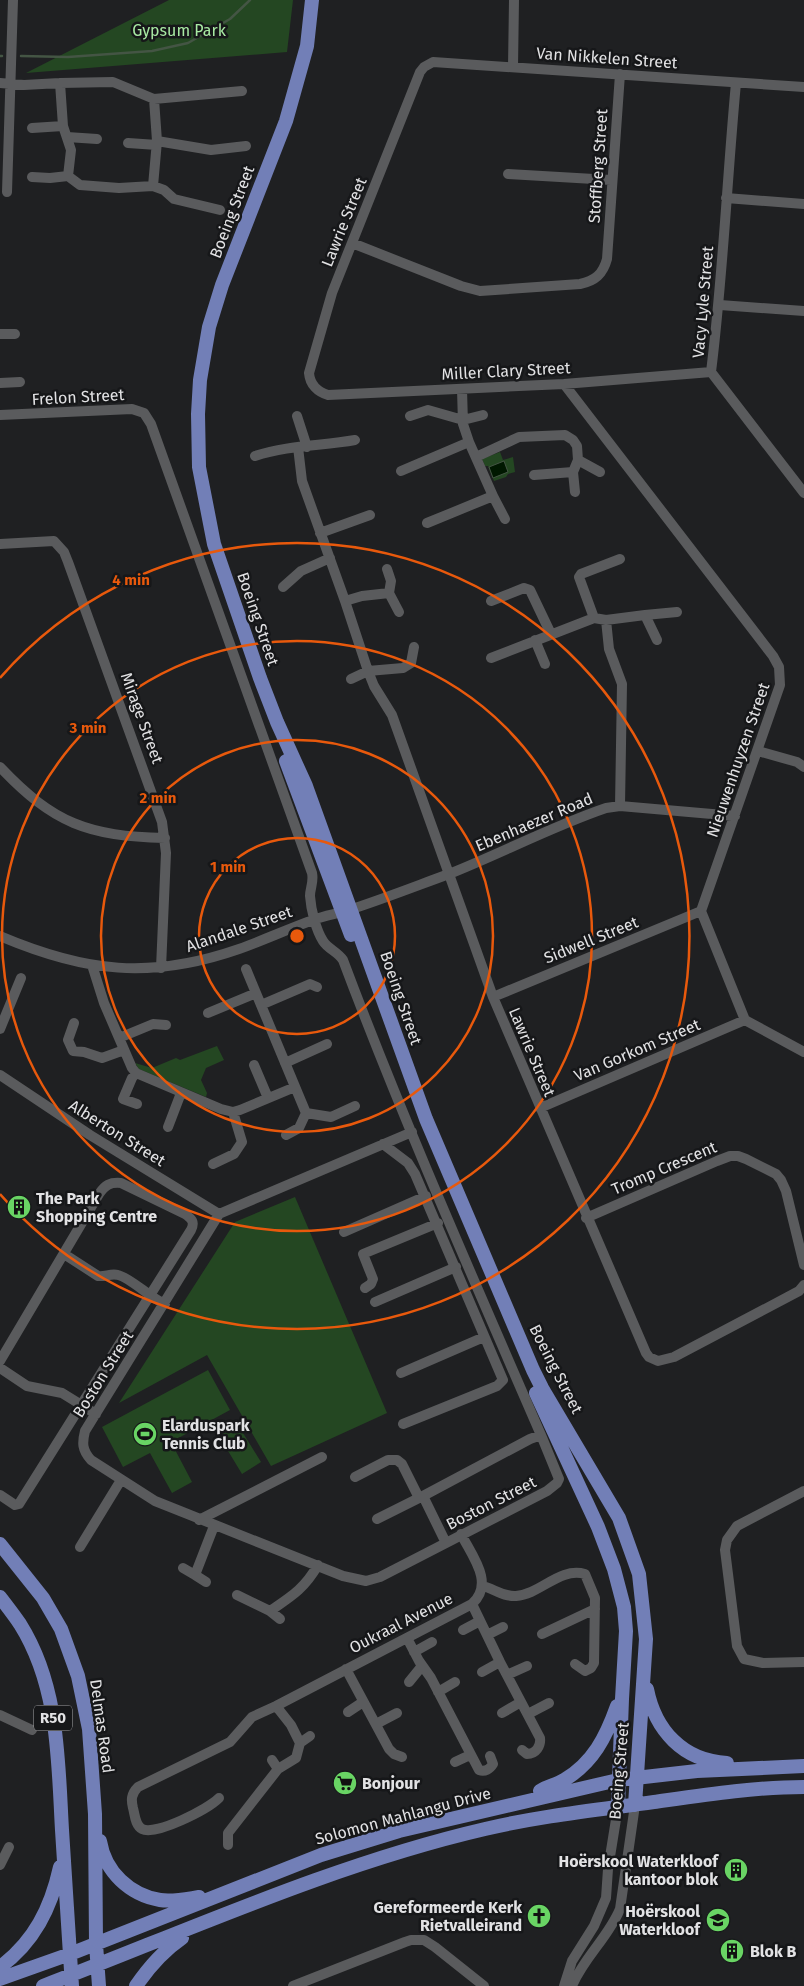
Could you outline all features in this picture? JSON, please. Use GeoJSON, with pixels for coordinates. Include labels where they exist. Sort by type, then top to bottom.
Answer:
{"type":"FeatureCollection","features":[{"type":"Feature","properties":{"kind":"main road","name":"Boeing Street"},"geometry":{"type":"LineString","coordinates":[[306,0],[302,46],[282,121],[218,282],[203,335],[194,390],[194,442],[202,516],[211,553],[296,790],[347,911],[426,1120],[542,1388],[622,1526],[639,1574],[646,1639],[635,1805]]}},
{"type":"Feature","properties":{"kind":"main road","name":"Boeing Street"},"geometry":{"type":"LineString","coordinates":[[312,0],[307,46],[286,121],[222,285],[209,327],[200,380],[198,414],[199,467],[214,544],[239,620],[277,722],[306,786],[399,1070],[418,1119],[535,1392],[598,1527],[614,1569],[624,1606],[626,1631],[618,1807]]}},
{"type":"Feature","properties":{"kind":"main road","name":"Delmas Road"},"geometry":{"type":"LineString","coordinates":[[0,1544],[43,1598],[62,1629],[76,1668],[89,1729],[95,1814],[96,1944],[98,1965]]}},
{"type":"Feature","properties":{"kind":"main road","name":"R50"},"geometry":{"type":"LineString","coordinates":[[0,1597],[20,1624],[36,1656],[47,1686],[53,1712],[58,1756],[71,1980]]}},
{"type":"Feature","properties":{"kind":"main road"},"geometry":{"type":"LineString","coordinates":[[644,1674],[656,1719],[667,1735],[684,1750],[716,1763],[804,1766]]}},
{"type":"Feature","properties":{"kind":"main road"},"geometry":{"type":"LineString","coordinates":[[526,1801],[545,1787],[564,1781],[586,1764],[601,1744],[617,1706],[622,1699]]}},
{"type":"Feature","properties":{"kind":"main road","name":"Solomon Mahlangu Drive"},"geometry":{"type":"LineString","coordinates":[[0,1979],[96,1944],[321,1855],[399,1831],[618,1780],[697,1771],[804,1766]]}},
{"type":"Feature","properties":{"kind":"main road","name":"Solomon Mahlangu Drive"},"geometry":{"type":"LineString","coordinates":[[42,1986],[71,1980],[98,1965],[312,1882],[388,1856],[484,1829],[554,1816],[734,1791],[804,1787]]}},
{"type":"Feature","properties":{"kind":"main road"},"geometry":{"type":"LineString","coordinates":[[95,1814],[101,1846],[107,1862],[123,1883],[136,1892],[161,1900],[179,1900],[224,1893]]}},
{"type":"Feature","properties":{"kind":"main road"},"geometry":{"type":"LineString","coordinates":[[0,1967],[23,1947],[44,1917],[58,1877],[63,1851]]}},
{"type":"Feature","properties":{"kind":"main road"},"geometry":{"type":"LineString","coordinates":[[136,1986],[147,1970],[167,1948],[201,1924]]}},
{"type":"Feature","properties":{"kind":"main road","name":"R50"},"geometry":{"type":"LineString","coordinates":[[98,1965],[99,1986]]}},
{"type":"Feature","properties":{"kind":"street"},"geometry":{"type":"LineString","coordinates":[[6,192],[5,83],[13,0]]}},
{"type":"Feature","properties":{"kind":"street"},"geometry":{"type":"LineString","coordinates":[[513,67],[514,0]]}},
{"type":"Feature","properties":{"kind":"street","name":"Van Nikkelen Street"},"geometry":{"type":"LineString","coordinates":[[417,80],[424,67],[433,62],[804,87]]}},
{"type":"Feature","properties":{"kind":"street","name":"Stoffberg Street"},"geometry":{"type":"LineString","coordinates":[[352,243],[461,286],[480,291],[589,282],[600,274],[607,259],[611,180],[620,74]]}},
{"type":"Feature","properties":{"kind":"street","name":"Lawrie Street"},"geometry":{"type":"LineString","coordinates":[[309,379],[309,370],[332,292],[417,80]]}},
{"type":"Feature","properties":{"kind":"street"},"geometry":{"type":"LineString","coordinates":[[5,83],[24,85],[113,82],[154,99],[242,91]]}},
{"type":"Feature","properties":{"kind":"street"},"geometry":{"type":"LineString","coordinates":[[60,83],[63,126],[71,150],[68,176]]}},
{"type":"Feature","properties":{"kind":"street","name":"Vacy Lyle Street"},"geometry":{"type":"LineString","coordinates":[[736,83],[726,198],[720,305],[711,372],[804,493]]}},
{"type":"Feature","properties":{"kind":"street"},"geometry":{"type":"LineString","coordinates":[[153,186],[157,143],[154,99]]}},
{"type":"Feature","properties":{"kind":"street"},"geometry":{"type":"LineString","coordinates":[[32,128],[63,126]]}},
{"type":"Feature","properties":{"kind":"street"},"geometry":{"type":"LineString","coordinates":[[67,137],[97,140]]}},
{"type":"Feature","properties":{"kind":"street"},"geometry":{"type":"LineString","coordinates":[[128,142],[157,143],[211,150],[246,146]]}},
{"type":"Feature","properties":{"kind":"street"},"geometry":{"type":"LineString","coordinates":[[508,174],[611,180]]}},
{"type":"Feature","properties":{"kind":"street"},"geometry":{"type":"LineString","coordinates":[[32,177],[68,176],[80,185],[118,188],[153,186],[164,190],[174,199],[220,210]]}},
{"type":"Feature","properties":{"kind":"street"},"geometry":{"type":"LineString","coordinates":[[726,198],[804,204]]}},
{"type":"Feature","properties":{"kind":"street"},"geometry":{"type":"LineString","coordinates":[[720,305],[804,311]]}},
{"type":"Feature","properties":{"kind":"street"},"geometry":{"type":"LineString","coordinates":[[0,334],[15,334]]}},
{"type":"Feature","properties":{"kind":"street","name":"Miller Clary Street"},"geometry":{"type":"LineString","coordinates":[[309,379],[316,389],[328,395],[564,384],[711,372]]}},
{"type":"Feature","properties":{"kind":"street"},"geometry":{"type":"LineString","coordinates":[[0,384],[20,382]]}},
{"type":"Feature","properties":{"kind":"street","name":"Nieuwenhuyzen Street"},"geometry":{"type":"LineString","coordinates":[[564,384],[774,656],[780,667],[780,685],[701,911]]}},
{"type":"Feature","properties":{"kind":"street"},"geometry":{"type":"LineString","coordinates":[[462,389],[463,420],[469,442],[505,520]]}},
{"type":"Feature","properties":{"kind":"street","name":"Frelon Street"},"geometry":{"type":"LineString","coordinates":[[0,416],[132,409],[144,413],[151,424],[312,874],[313,882],[310,897],[315,919]]}},
{"type":"Feature","properties":{"kind":"street"},"geometry":{"type":"LineString","coordinates":[[410,416],[428,410],[463,420],[483,415]]}},
{"type":"Feature","properties":{"kind":"street","name":"Lawrie Street"},"geometry":{"type":"LineString","coordinates":[[297,416],[302,447],[299,469],[302,481],[368,671],[374,686],[395,723],[493,997],[586,1218],[646,1353],[649,1357],[658,1361],[665,1360],[799,1291],[804,1285]]}},
{"type":"Feature","properties":{"kind":"street"},"geometry":{"type":"LineString","coordinates":[[476,457],[519,437],[565,436],[573,440],[577,446],[578,460],[573,472],[575,492]]}},
{"type":"Feature","properties":{"kind":"street"},"geometry":{"type":"LineString","coordinates":[[255,456],[275,449],[355,440]]}},
{"type":"Feature","properties":{"kind":"street"},"geometry":{"type":"LineString","coordinates":[[401,471],[469,442]]}},
{"type":"Feature","properties":{"kind":"street"},"geometry":{"type":"LineString","coordinates":[[578,460],[593,470],[600,472]]}},
{"type":"Feature","properties":{"kind":"street"},"geometry":{"type":"LineString","coordinates":[[534,475],[573,472]]}},
{"type":"Feature","properties":{"kind":"street"},"geometry":{"type":"LineString","coordinates":[[428,523],[493,496]]}},
{"type":"Feature","properties":{"kind":"street"},"geometry":{"type":"LineString","coordinates":[[320,533],[370,515]]}},
{"type":"Feature","properties":{"kind":"street","name":"Mirage Street"},"geometry":{"type":"LineString","coordinates":[[0,544],[54,542],[64,552],[155,800],[165,838],[161,968]]}},
{"type":"Feature","properties":{"kind":"street"},"geometry":{"type":"LineString","coordinates":[[283,587],[301,571],[330,558]]}},
{"type":"Feature","properties":{"kind":"street"},"geometry":{"type":"LineString","coordinates":[[594,618],[579,577],[581,574],[620,559]]}},
{"type":"Feature","properties":{"kind":"street"},"geometry":{"type":"LineString","coordinates":[[387,569],[391,581],[389,594],[398,612]]}},
{"type":"Feature","properties":{"kind":"street"},"geometry":{"type":"LineString","coordinates":[[491,601],[524,588],[530,590],[551,634]]}},
{"type":"Feature","properties":{"kind":"street"},"geometry":{"type":"LineString","coordinates":[[345,601],[362,596],[389,594]]}},
{"type":"Feature","properties":{"kind":"street"},"geometry":{"type":"LineString","coordinates":[[491,658],[594,618],[606,620],[677,612]]}},
{"type":"Feature","properties":{"kind":"street"},"geometry":{"type":"LineString","coordinates":[[645,616],[657,640]]}},
{"type":"Feature","properties":{"kind":"street"},"geometry":{"type":"LineString","coordinates":[[606,620],[609,649],[622,684],[620,806]]}},
{"type":"Feature","properties":{"kind":"street"},"geometry":{"type":"LineString","coordinates":[[535,640],[545,664]]}},
{"type":"Feature","properties":{"kind":"street"},"geometry":{"type":"LineString","coordinates":[[351,679],[368,671],[406,667],[411,663],[414,647]]}},
{"type":"Feature","properties":{"kind":"street"},"geometry":{"type":"LineString","coordinates":[[758,750],[797,762],[804,767]]}},
{"type":"Feature","properties":{"kind":"street"},"geometry":{"type":"LineString","coordinates":[[0,767],[43,808],[72,824],[126,836],[165,838]]}},
{"type":"Feature","properties":{"kind":"street","name":"Ebenhaezer Road"},"geometry":{"type":"LineString","coordinates":[[347,911],[449,874],[600,810],[620,806],[735,816]]}},
{"type":"Feature","properties":{"kind":"street","name":"Alandale Street"},"geometry":{"type":"LineString","coordinates":[[0,936],[66,960],[131,970],[161,968],[196,961],[237,949],[315,919],[347,911]]}},
{"type":"Feature","properties":{"kind":"street"},"geometry":{"type":"LineString","coordinates":[[701,911],[746,1020],[804,1052]]}},
{"type":"Feature","properties":{"kind":"street","name":"Sidwell Street"},"geometry":{"type":"LineString","coordinates":[[493,997],[701,911]]}},
{"type":"Feature","properties":{"kind":"street"},"geometry":{"type":"LineString","coordinates":[[315,919],[324,943],[339,954],[343,960],[380,1058],[541,1435],[377,1519]]}},
{"type":"Feature","properties":{"kind":"street"},"geometry":{"type":"LineString","coordinates":[[92,965],[104,1003],[132,1068],[136,1073],[181,1093],[233,1112],[295,1087]]}},
{"type":"Feature","properties":{"kind":"street"},"geometry":{"type":"LineString","coordinates":[[246,969],[306,1113],[299,1128],[286,1135]]}},
{"type":"Feature","properties":{"kind":"street"},"geometry":{"type":"LineString","coordinates":[[0,1029],[21,978]]}},
{"type":"Feature","properties":{"kind":"street"},"geometry":{"type":"LineString","coordinates":[[261,1005],[310,984],[317,987]]}},
{"type":"Feature","properties":{"kind":"street"},"geometry":{"type":"LineString","coordinates":[[208,1013],[256,993]]}},
{"type":"Feature","properties":{"kind":"street","name":"Van Gorkom Street"},"geometry":{"type":"LineString","coordinates":[[540,1108],[746,1020]]}},
{"type":"Feature","properties":{"kind":"street"},"geometry":{"type":"LineString","coordinates":[[74,1023],[68,1040],[72,1051],[84,1052],[102,1058],[124,1050]]}},
{"type":"Feature","properties":{"kind":"street"},"geometry":{"type":"LineString","coordinates":[[119,1038],[153,1024],[166,1025]]}},
{"type":"Feature","properties":{"kind":"street"},"geometry":{"type":"LineString","coordinates":[[285,1064],[327,1044]]}},
{"type":"Feature","properties":{"kind":"street"},"geometry":{"type":"LineString","coordinates":[[254,1065],[268,1098]]}},
{"type":"Feature","properties":{"kind":"street"},"geometry":{"type":"LineString","coordinates":[[136,1073],[123,1099],[137,1104]]}},
{"type":"Feature","properties":{"kind":"street","name":"Alberton Street"},"geometry":{"type":"LineString","coordinates":[[0,1076],[90,1135],[219,1214]]}},
{"type":"Feature","properties":{"kind":"street"},"geometry":{"type":"LineString","coordinates":[[168,1127],[181,1093]]}},
{"type":"Feature","properties":{"kind":"street"},"geometry":{"type":"LineString","coordinates":[[306,1113],[331,1117],[355,1106]]}},
{"type":"Feature","properties":{"kind":"street"},"geometry":{"type":"LineString","coordinates":[[213,1164],[234,1154],[242,1142],[233,1112]]}},
{"type":"Feature","properties":{"kind":"street"},"geometry":{"type":"LineString","coordinates":[[219,1214],[412,1132]]}},
{"type":"Feature","properties":{"kind":"street"},"geometry":{"type":"LineString","coordinates":[[383,1144],[411,1167],[426,1196],[484,1337],[503,1377],[501,1384],[403,1424]]}},
{"type":"Feature","properties":{"kind":"street","name":"Tromp Crescent"},"geometry":{"type":"LineString","coordinates":[[586,1218],[717,1161],[730,1156],[738,1156],[768,1169],[781,1180],[786,1191],[804,1265]]}},
{"type":"Feature","properties":{"kind":"street"},"geometry":{"type":"LineString","coordinates":[[0,1361],[99,1194],[107,1185],[112,1182],[121,1183],[185,1214],[192,1220],[194,1225],[151,1297],[80,1405],[19,1504],[15,1505],[0,1495]]}},
{"type":"Feature","properties":{"kind":"street"},"geometry":{"type":"LineString","coordinates":[[344,1232],[426,1196]]}},
{"type":"Feature","properties":{"kind":"street","name":"Boston Street"},"geometry":{"type":"LineString","coordinates":[[219,1214],[165,1304],[85,1430],[82,1444],[91,1460],[155,1501],[199,1520],[354,1579],[372,1580],[551,1489],[557,1483],[558,1475],[541,1435]]}},
{"type":"Feature","properties":{"kind":"street"},"geometry":{"type":"LineString","coordinates":[[365,1288],[373,1280],[364,1254],[438,1223]]}},
{"type":"Feature","properties":{"kind":"street"},"geometry":{"type":"LineString","coordinates":[[64,1254],[98,1276],[112,1274],[122,1276],[151,1297],[165,1304]]}},
{"type":"Feature","properties":{"kind":"street"},"geometry":{"type":"LineString","coordinates":[[374,1302],[456,1267]]}},
{"type":"Feature","properties":{"kind":"street"},"geometry":{"type":"LineString","coordinates":[[401,1373],[484,1337]]}},
{"type":"Feature","properties":{"kind":"street"},"geometry":{"type":"LineString","coordinates":[[0,1368],[27,1386],[62,1393],[96,1414]]}},
{"type":"Feature","properties":{"kind":"street"},"geometry":{"type":"LineString","coordinates":[[199,1520],[322,1457]]}},
{"type":"Feature","properties":{"kind":"street"},"geometry":{"type":"LineString","coordinates":[[355,1477],[388,1460],[397,1460],[402,1464],[446,1543]]}},
{"type":"Feature","properties":{"kind":"street"},"geometry":{"type":"LineString","coordinates":[[80,1547],[121,1480]]}},
{"type":"Feature","properties":{"kind":"street"},"geometry":{"type":"LineString","coordinates":[[804,1491],[737,1526],[727,1540],[725,1550],[737,1646],[744,1659],[750,1662],[763,1663],[804,1662]]}},
{"type":"Feature","properties":{"kind":"street"},"geometry":{"type":"LineString","coordinates":[[195,1575],[214,1526]]}},
{"type":"Feature","properties":{"kind":"street"},"geometry":{"type":"LineString","coordinates":[[461,1534],[480,1572],[483,1586],[505,1595],[519,1596],[561,1576],[583,1573],[587,1576],[594,1598],[595,1609],[593,1666],[585,1671],[575,1664]]}},
{"type":"Feature","properties":{"kind":"street"},"geometry":{"type":"LineString","coordinates":[[270,1611],[299,1592],[318,1565]]}},
{"type":"Feature","properties":{"kind":"street"},"geometry":{"type":"LineString","coordinates":[[183,1568],[206,1582]]}},
{"type":"Feature","properties":{"kind":"street","name":"Oukraal Avenue"},"geometry":{"type":"LineString","coordinates":[[219,1798],[204,1810],[149,1831],[142,1829],[138,1824],[131,1802],[132,1794],[138,1788],[230,1742],[252,1717],[472,1604],[479,1596],[483,1586]]}},
{"type":"Feature","properties":{"kind":"street"},"geometry":{"type":"LineString","coordinates":[[237,1595],[270,1611],[280,1619]]}},
{"type":"Feature","properties":{"kind":"street"},"geometry":{"type":"LineString","coordinates":[[472,1604],[539,1735],[541,1742],[538,1749],[531,1754],[525,1754],[522,1750]]}},
{"type":"Feature","properties":{"kind":"street"},"geometry":{"type":"LineString","coordinates":[[542,1634],[595,1609]]}},
{"type":"Feature","properties":{"kind":"street"},"geometry":{"type":"LineString","coordinates":[[463,1630],[480,1621]]}},
{"type":"Feature","properties":{"kind":"street"},"geometry":{"type":"LineString","coordinates":[[487,1635],[503,1627]]}},
{"type":"Feature","properties":{"kind":"street"},"geometry":{"type":"LineString","coordinates":[[407,1638],[480,1771],[492,1766],[493,1762],[490,1756]]}},
{"type":"Feature","properties":{"kind":"street"},"geometry":{"type":"LineString","coordinates":[[414,1652],[432,1642]]}},
{"type":"Feature","properties":{"kind":"street"},"geometry":{"type":"LineString","coordinates":[[482,1672],[500,1662]]}},
{"type":"Feature","properties":{"kind":"street"},"geometry":{"type":"LineString","coordinates":[[409,1682],[422,1666]]}},
{"type":"Feature","properties":{"kind":"street"},"geometry":{"type":"LineString","coordinates":[[507,1675],[527,1666]]}},
{"type":"Feature","properties":{"kind":"street"},"geometry":{"type":"LineString","coordinates":[[346,1669],[391,1752],[402,1757]]}},
{"type":"Feature","properties":{"kind":"street"},"geometry":{"type":"LineString","coordinates":[[438,1692],[455,1682]]}},
{"type":"Feature","properties":{"kind":"street"},"geometry":{"type":"LineString","coordinates":[[348,1712],[363,1702]]}},
{"type":"Feature","properties":{"kind":"street"},"geometry":{"type":"LineString","coordinates":[[502,1713],[521,1702]]}},
{"type":"Feature","properties":{"kind":"street"},"geometry":{"type":"LineString","coordinates":[[528,1714],[549,1703]]}},
{"type":"Feature","properties":{"kind":"street"},"geometry":{"type":"LineString","coordinates":[[228,1845],[228,1833],[261,1798],[276,1776],[298,1761],[300,1743],[284,1715],[276,1706]]}},
{"type":"Feature","properties":{"kind":"street"},"geometry":{"type":"LineString","coordinates":[[376,1724],[397,1713]]}},
{"type":"Feature","properties":{"kind":"street"},"geometry":{"type":"LineString","coordinates":[[0,1715],[32,1730]]}},
{"type":"Feature","properties":{"kind":"street"},"geometry":{"type":"LineString","coordinates":[[300,1743],[310,1736]]}},
{"type":"Feature","properties":{"kind":"street"},"geometry":{"type":"LineString","coordinates":[[455,1762],[470,1755]]}},
{"type":"Feature","properties":{"kind":"street"},"geometry":{"type":"LineString","coordinates":[[272,1760],[276,1776]]}},
{"type":"Feature","properties":{"kind":"street","name":"Boeing Street"},"geometry":{"type":"LineString","coordinates":[[572,1986],[580,1969],[613,1925],[620,1909],[635,1805]]}},
{"type":"Feature","properties":{"kind":"street","name":"Boeing Street"},"geometry":{"type":"LineString","coordinates":[[564,1986],[572,1961],[594,1926],[606,1898],[608,1868],[618,1807]]}},
{"type":"Feature","properties":{"kind":"street"},"geometry":{"type":"LineString","coordinates":[[0,1865],[9,1847]]}},
{"type":"Feature","properties":{"kind":"street"},"geometry":{"type":"LineString","coordinates":[[293,1986],[405,1942],[419,1939],[435,1947],[484,1986]]}},
{"type":"Feature","properties":{"kind":"green space","name":"Gypsum Park"},"geometry":{"type":"Polygon","coordinates":[[[169,0],[293,0],[287,52],[26,73],[169,0]]]}},
{"type":"Feature","properties":{"kind":"green space"},"geometry":{"type":"Polygon","coordinates":[[[500,452],[503,460],[513,457],[515,472],[494,481],[488,466],[485,466],[482,459],[500,452]]]}},
{"type":"Feature","properties":{"kind":"green space"},"geometry":{"type":"Polygon","coordinates":[[[217,1046],[224,1060],[206,1068],[201,1080],[207,1093],[206,1097],[139,1069],[135,1063],[152,1068],[176,1058],[180,1060],[217,1046]]]}},
{"type":"Feature","properties":{"kind":"green space"},"geometry":{"type":"Polygon","coordinates":[[[295,1197],[387,1413],[271,1466],[207,1355],[119,1403],[235,1222],[295,1197]]]}},
{"type":"Feature","properties":{"kind":"green space","name":"Elarduspark Tennis Club"},"geometry":{"type":"Polygon","coordinates":[[[208,1370],[230,1410],[171,1442],[192,1482],[172,1493],[150,1453],[123,1467],[102,1427],[208,1370]]]}},
{"type":"Feature","properties":{"kind":"green space"},"geometry":{"type":"Polygon","coordinates":[[[238,1425],[261,1462],[242,1474],[219,1436],[238,1425]]]}},
{"type":"Feature","properties":{"kind":"shaded area"},"geometry":{"type":"Polygon","coordinates":[[[504,461],[508,472],[493,478],[489,467],[504,461]]]}},
{"type":"Feature","properties":{"kind":"waterway"},"geometry":{"type":"LineString","coordinates":[[21,56],[68,57],[152,51],[188,43],[230,19],[250,0]]}},
{"type":"Feature","properties":{"kind":"place","name":"The Park Shopping Centre"},"geometry":{"type":"Point","coordinates":[19,1207]}},
{"type":"Feature","properties":{"kind":"place","name":"Elarduspark Tennis Club"},"geometry":{"type":"Point","coordinates":[145,1434]}},
{"type":"Feature","properties":{"kind":"place","name":"Bonjour"},"geometry":{"type":"Point","coordinates":[345,1783]}},
{"type":"Feature","properties":{"kind":"place","name":"Hoërskool Waterkloof kantoor blok"},"geometry":{"type":"Point","coordinates":[736,1870]}},
{"type":"Feature","properties":{"kind":"place","name":"Gereformeerde Kerk Rietvalleirand"},"geometry":{"type":"Point","coordinates":[539,1916]}},
{"type":"Feature","properties":{"kind":"place","name":"Hoërskool Waterkloof"},"geometry":{"type":"Point","coordinates":[718,1920]}},
{"type":"Feature","properties":{"kind":"place","name":"Blok B"},"geometry":{"type":"Point","coordinates":[732,1951]}}]}
